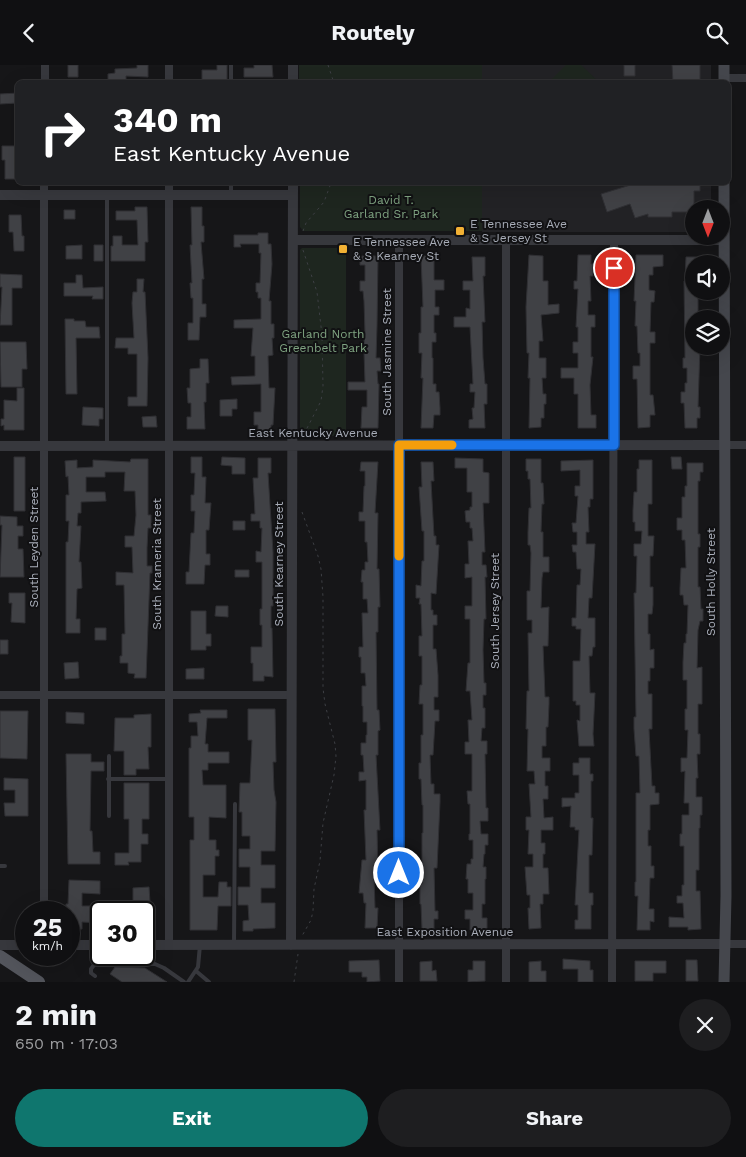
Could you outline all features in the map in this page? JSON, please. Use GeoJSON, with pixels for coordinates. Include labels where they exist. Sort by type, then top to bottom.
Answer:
{"type":"FeatureCollection","features":[{"type":"Feature","properties":{"kind":"main road"},"geometry":{"type":"LineString","coordinates":[[724,65],[724,80]]}},
{"type":"Feature","properties":{"kind":"main road","name":"South Holly Street"},"geometry":{"type":"LineString","coordinates":[[724,185],[724,200]]}},
{"type":"Feature","properties":{"kind":"main road","name":"South Holly Street"},"geometry":{"type":"LineString","coordinates":[[724,245],[724,982]]}},
{"type":"Feature","properties":{"kind":"main road"},"geometry":{"type":"LineString","coordinates":[[0,956],[39,982]]}},
{"type":"Feature","properties":{"kind":"street"},"geometry":{"type":"LineString","coordinates":[[45,65],[45,80]]}},
{"type":"Feature","properties":{"kind":"street"},"geometry":{"type":"LineString","coordinates":[[169,65],[169,80]]}},
{"type":"Feature","properties":{"kind":"street"},"geometry":{"type":"LineString","coordinates":[[293,65],[293,80]]}},
{"type":"Feature","properties":{"kind":"street"},"geometry":{"type":"LineString","coordinates":[[724,80],[746,78]]}},
{"type":"Feature","properties":{"kind":"street","name":"South Leyden Street"},"geometry":{"type":"LineString","coordinates":[[44,185],[44,901]]}},
{"type":"Feature","properties":{"kind":"street","name":"South Krameria Street"},"geometry":{"type":"LineString","coordinates":[[169,185],[169,945]]}},
{"type":"Feature","properties":{"kind":"street","name":"South Kearney Street"},"geometry":{"type":"LineString","coordinates":[[293,185],[297,240],[297,446],[291,695],[296,948]]}},
{"type":"Feature","properties":{"kind":"street"},"geometry":{"type":"LineString","coordinates":[[0,195],[293,195]]}},
{"type":"Feature","properties":{"kind":"street","name":"South Jersey Street"},"geometry":{"type":"LineString","coordinates":[[506,239],[506,982]]}},
{"type":"Feature","properties":{"kind":"street"},"geometry":{"type":"LineString","coordinates":[[297,240],[685,239]]}},
{"type":"Feature","properties":{"kind":"street","name":"South Jasmine Street"},"geometry":{"type":"LineString","coordinates":[[399,240],[399,982]]}},
{"type":"Feature","properties":{"kind":"street"},"geometry":{"type":"LineString","coordinates":[[612,982],[614,240]]}},
{"type":"Feature","properties":{"kind":"street","name":"East Kentucky Avenue"},"geometry":{"type":"LineString","coordinates":[[0,446],[746,445]]}},
{"type":"Feature","properties":{"kind":"street"},"geometry":{"type":"LineString","coordinates":[[0,695],[291,695]]}},
{"type":"Feature","properties":{"kind":"street","name":"East Exposition Avenue"},"geometry":{"type":"LineString","coordinates":[[155,945],[234,945],[296,948],[399,945],[746,944]]}},
{"type":"Feature","properties":{"kind":"street"},"geometry":{"type":"LineString","coordinates":[[0,945],[15,945]]}},
{"type":"Feature","properties":{"kind":"lane"},"geometry":{"type":"LineString","coordinates":[[231,65],[231,80]]}},
{"type":"Feature","properties":{"kind":"lane"},"geometry":{"type":"LineString","coordinates":[[231,185],[231,195]]}},
{"type":"Feature","properties":{"kind":"lane"},"geometry":{"type":"LineString","coordinates":[[107,195],[107,445]]}},
{"type":"Feature","properties":{"kind":"lane"},"geometry":{"type":"LineString","coordinates":[[109,756],[109,817]]}},
{"type":"Feature","properties":{"kind":"lane"},"geometry":{"type":"LineString","coordinates":[[108,779],[169,779]]}},
{"type":"Feature","properties":{"kind":"lane"},"geometry":{"type":"LineString","coordinates":[[234,945],[235,804]]}},
{"type":"Feature","properties":{"kind":"lane"},"geometry":{"type":"LineString","coordinates":[[95,976],[91,973],[91,969],[97,963],[151,963],[161,966],[186,982],[196,971],[199,964],[200,945]]}},
{"type":"Feature","properties":{"kind":"lane"},"geometry":{"type":"LineString","coordinates":[[196,971],[209,982]]}},
{"type":"Feature","properties":{"kind":"path"},"geometry":{"type":"LineString","coordinates":[[328,65],[333,80]]}},
{"type":"Feature","properties":{"kind":"path"},"geometry":{"type":"LineString","coordinates":[[297,446],[319,404],[322,390],[322,335],[317,292],[304,254],[297,240],[324,202],[330,185]]}},
{"type":"Feature","properties":{"kind":"path"},"geometry":{"type":"LineString","coordinates":[[294,982],[296,948],[313,911],[314,885],[320,861],[322,823],[334,775],[336,756],[323,688],[323,597],[321,569],[301,509]]}},
{"type":"Feature","properties":{"kind":"shaded area"},"geometry":{"type":"Polygon","coordinates":[[[482,65],[711,65],[711,80],[482,80],[482,65]]]}},
{"type":"Feature","properties":{"kind":"shaded area"},"geometry":{"type":"Polygon","coordinates":[[[482,185],[711,185],[711,200],[685,200],[685,232],[482,232],[482,185]]]}},
{"type":"Feature","properties":{"kind":"green space"},"geometry":{"type":"Polygon","coordinates":[[[299,65],[482,65],[482,80],[299,80],[299,65]]]}},
{"type":"Feature","properties":{"kind":"green space"},"geometry":{"type":"Polygon","coordinates":[[[566,65],[581,65],[597,80],[551,80],[566,65]]]}},
{"type":"Feature","properties":{"kind":"green space","name":"David T. Garland Sr. Park"},"geometry":{"type":"Polygon","coordinates":[[[300,185],[482,185],[482,231],[303,231],[300,227],[300,185]]]}},
{"type":"Feature","properties":{"kind":"green space","name":"Garland North Greenbelt Park"},"geometry":{"type":"Polygon","coordinates":[[[302,248],[346,248],[346,436],[305,436],[300,431],[300,250],[302,248]]]}},
{"type":"Feature","properties":{"kind":"building"},"geometry":{"type":"Polygon","coordinates":[[[68,65],[78,65],[78,77],[68,77],[68,65]]]}},
{"type":"Feature","properties":{"kind":"building"},"geometry":{"type":"Polygon","coordinates":[[[137,65],[148,65],[148,77],[126,76],[126,80],[108,80],[108,74],[115,73],[115,69],[137,68],[137,65]]]}},
{"type":"Feature","properties":{"kind":"building"},"geometry":{"type":"Polygon","coordinates":[[[217,65],[227,65],[227,80],[202,80],[202,70],[217,70],[217,65]]]}},
{"type":"Feature","properties":{"kind":"building"},"geometry":{"type":"Polygon","coordinates":[[[254,65],[272,65],[273,77],[244,77],[244,68],[254,68],[254,65]]]}},
{"type":"Feature","properties":{"kind":"building"},"geometry":{"type":"Polygon","coordinates":[[[624,65],[635,65],[635,76],[624,76],[624,65]]]}},
{"type":"Feature","properties":{"kind":"building"},"geometry":{"type":"Polygon","coordinates":[[[672,65],[700,65],[700,80],[673,80],[672,65]]]}},
{"type":"Feature","properties":{"kind":"building"},"geometry":{"type":"Polygon","coordinates":[[[15,93],[15,103],[0,104],[0,94],[15,93]]]}},
{"type":"Feature","properties":{"kind":"building"},"geometry":{"type":"Polygon","coordinates":[[[2,146],[15,146],[15,179],[5,179],[5,160],[2,160],[2,146]]]}},
{"type":"Feature","properties":{"kind":"building"},"geometry":{"type":"Polygon","coordinates":[[[630,185],[700,185],[700,191],[694,191],[694,200],[685,200],[685,212],[672,212],[672,217],[648,217],[648,214],[635,218],[630,204],[607,212],[601,194],[630,185]]]}},
{"type":"Feature","properties":{"kind":"building"},"geometry":{"type":"Polygon","coordinates":[[[135,207],[147,207],[148,242],[145,242],[145,261],[111,261],[113,236],[122,236],[122,245],[138,245],[137,220],[116,220],[116,211],[135,211],[135,207]]]}},
{"type":"Feature","properties":{"kind":"building"},"geometry":{"type":"Polygon","coordinates":[[[191,207],[202,207],[202,226],[204,226],[204,242],[201,242],[204,279],[202,279],[202,304],[206,304],[206,317],[200,317],[199,340],[188,340],[188,323],[193,323],[193,298],[191,298],[190,283],[192,283],[191,207]]]}},
{"type":"Feature","properties":{"kind":"building"},"geometry":{"type":"Polygon","coordinates":[[[64,210],[75,210],[75,219],[64,219],[64,210]]]}},
{"type":"Feature","properties":{"kind":"building"},"geometry":{"type":"Polygon","coordinates":[[[9,215],[21,215],[24,251],[14,251],[13,232],[9,232],[9,215]]]}},
{"type":"Feature","properties":{"kind":"building"},"geometry":{"type":"Polygon","coordinates":[[[258,233],[268,233],[268,244],[271,244],[272,264],[269,301],[271,301],[271,324],[274,324],[274,338],[272,338],[273,355],[268,356],[269,388],[275,388],[271,431],[258,431],[258,425],[254,425],[254,412],[261,412],[261,384],[232,385],[231,377],[255,376],[255,356],[251,356],[253,328],[234,328],[234,320],[261,319],[261,298],[258,298],[258,292],[256,292],[256,283],[260,283],[261,253],[259,253],[259,244],[240,244],[241,247],[234,247],[234,235],[258,235],[258,233]]]}},
{"type":"Feature","properties":{"kind":"building"},"geometry":{"type":"Polygon","coordinates":[[[82,245],[82,259],[66,259],[66,246],[82,245]]]}},
{"type":"Feature","properties":{"kind":"building"},"geometry":{"type":"Polygon","coordinates":[[[94,245],[103,245],[103,261],[94,261],[94,245]]]}},
{"type":"Feature","properties":{"kind":"building"},"geometry":{"type":"Polygon","coordinates":[[[529,255],[543,256],[543,281],[548,281],[548,305],[559,304],[559,313],[541,315],[543,341],[539,341],[539,358],[546,358],[546,378],[542,378],[543,394],[546,394],[546,404],[544,404],[544,418],[541,418],[541,427],[529,428],[530,378],[528,378],[529,353],[527,353],[526,307],[529,255]]]}},
{"type":"Feature","properties":{"kind":"building"},"geometry":{"type":"Polygon","coordinates":[[[578,255],[591,255],[591,264],[593,264],[593,276],[590,276],[591,301],[588,301],[588,315],[595,315],[595,327],[591,327],[591,357],[593,357],[590,385],[591,415],[596,415],[596,428],[578,428],[578,394],[574,394],[574,378],[561,378],[561,368],[578,368],[578,353],[573,353],[573,342],[578,342],[578,327],[576,327],[578,289],[574,289],[574,281],[577,281],[578,255]]]}},
{"type":"Feature","properties":{"kind":"building"},"geometry":{"type":"Polygon","coordinates":[[[636,255],[663,255],[663,266],[653,267],[653,275],[649,275],[649,290],[655,291],[654,302],[651,302],[650,332],[655,332],[655,343],[650,343],[650,395],[653,395],[655,415],[650,415],[650,427],[638,428],[637,379],[633,379],[633,366],[640,366],[637,326],[635,326],[636,301],[634,301],[636,255]]]}},
{"type":"Feature","properties":{"kind":"building"},"geometry":{"type":"Polygon","coordinates":[[[360,256],[378,256],[376,358],[380,358],[381,371],[377,371],[379,384],[378,428],[361,428],[362,407],[367,407],[367,390],[348,390],[348,382],[365,382],[363,352],[365,333],[364,301],[363,291],[360,291],[360,281],[365,281],[365,265],[360,265],[360,256]]]}},
{"type":"Feature","properties":{"kind":"building"},"geometry":{"type":"Polygon","coordinates":[[[421,256],[434,256],[434,280],[444,280],[444,290],[435,290],[435,307],[439,307],[439,315],[434,315],[436,342],[432,342],[433,384],[436,384],[436,392],[439,392],[440,415],[434,415],[433,428],[421,428],[423,378],[421,378],[422,353],[419,353],[419,333],[421,333],[421,307],[423,307],[421,256]]]}},
{"type":"Feature","properties":{"kind":"building"},"geometry":{"type":"Polygon","coordinates":[[[472,257],[485,257],[485,276],[483,276],[485,322],[482,322],[485,384],[487,384],[487,404],[484,404],[485,428],[469,428],[469,420],[473,419],[472,408],[474,408],[475,392],[470,392],[470,384],[473,384],[470,327],[454,327],[454,317],[466,317],[466,308],[470,309],[470,290],[463,290],[463,281],[473,281],[472,257]]]}},
{"type":"Feature","properties":{"kind":"building"},"geometry":{"type":"Polygon","coordinates":[[[0,274],[22,275],[22,288],[12,288],[12,325],[0,325],[2,287],[0,287],[0,274]]]}},
{"type":"Feature","properties":{"kind":"building"},"geometry":{"type":"Polygon","coordinates":[[[76,275],[82,275],[83,288],[103,287],[103,299],[92,299],[93,296],[64,296],[64,283],[76,283],[76,275]]]}},
{"type":"Feature","properties":{"kind":"building"},"geometry":{"type":"Polygon","coordinates":[[[137,279],[144,279],[143,292],[145,292],[148,358],[147,406],[128,406],[128,397],[137,397],[137,354],[128,354],[128,348],[115,348],[116,338],[134,338],[132,303],[133,292],[137,292],[137,279]]]}},
{"type":"Feature","properties":{"kind":"building"},"geometry":{"type":"Polygon","coordinates":[[[684,281],[685,300],[698,300],[698,310],[685,310],[685,355],[700,355],[698,407],[700,407],[700,418],[697,418],[697,428],[685,428],[684,403],[681,403],[681,392],[685,392],[685,383],[687,383],[687,368],[683,368],[683,358],[685,358],[684,281]]]}},
{"type":"Feature","properties":{"kind":"building"},"geometry":{"type":"Polygon","coordinates":[[[65,319],[85,321],[86,327],[99,327],[100,338],[76,338],[77,394],[66,394],[65,319]]]}},
{"type":"Feature","properties":{"kind":"building"},"geometry":{"type":"Polygon","coordinates":[[[0,342],[26,342],[27,369],[22,369],[22,387],[1,387],[0,342]]]}},
{"type":"Feature","properties":{"kind":"building"},"geometry":{"type":"Polygon","coordinates":[[[200,359],[208,359],[209,383],[206,383],[206,402],[204,402],[205,429],[187,429],[187,417],[191,417],[191,403],[188,403],[187,388],[190,388],[190,369],[200,368],[200,359]]]}},
{"type":"Feature","properties":{"kind":"building"},"geometry":{"type":"Polygon","coordinates":[[[17,388],[24,388],[24,430],[4,430],[4,425],[1,426],[1,419],[4,419],[4,400],[17,401],[17,388]]]}},
{"type":"Feature","properties":{"kind":"building"},"geometry":{"type":"Polygon","coordinates":[[[237,399],[237,409],[232,409],[232,416],[220,416],[220,400],[237,399]]]}},
{"type":"Feature","properties":{"kind":"building"},"geometry":{"type":"Polygon","coordinates":[[[83,407],[103,408],[103,419],[99,419],[99,426],[82,425],[83,407]]]}},
{"type":"Feature","properties":{"kind":"building"},"geometry":{"type":"Polygon","coordinates":[[[156,416],[157,427],[143,427],[142,417],[156,416]]]}},
{"type":"Feature","properties":{"kind":"building"},"geometry":{"type":"Polygon","coordinates":[[[14,457],[25,457],[25,511],[14,511],[14,457]]]}},
{"type":"Feature","properties":{"kind":"building"},"geometry":{"type":"Polygon","coordinates":[[[191,457],[202,457],[202,477],[206,477],[205,503],[211,503],[209,530],[206,530],[206,554],[210,554],[210,565],[205,565],[204,584],[186,584],[186,572],[189,572],[191,533],[194,533],[195,511],[191,511],[191,495],[194,495],[195,473],[191,473],[191,457]]]}},
{"type":"Feature","properties":{"kind":"building"},"geometry":{"type":"Polygon","coordinates":[[[222,457],[245,458],[245,474],[232,474],[232,466],[221,465],[222,457]]]}},
{"type":"Feature","properties":{"kind":"building"},"geometry":{"type":"Polygon","coordinates":[[[671,457],[681,457],[682,469],[672,469],[671,457]]]}},
{"type":"Feature","properties":{"kind":"building"},"geometry":{"type":"Polygon","coordinates":[[[258,458],[271,458],[271,473],[268,473],[273,552],[271,628],[273,677],[264,676],[264,681],[253,681],[253,663],[251,663],[251,647],[262,647],[260,609],[262,609],[262,562],[256,562],[256,551],[261,552],[262,528],[260,528],[260,521],[251,521],[251,514],[255,514],[253,478],[258,478],[258,458]]]}},
{"type":"Feature","properties":{"kind":"building"},"geometry":{"type":"Polygon","coordinates":[[[455,458],[483,459],[483,472],[489,473],[489,503],[483,503],[485,552],[482,552],[482,565],[486,565],[487,577],[485,577],[486,619],[484,619],[483,650],[484,683],[486,683],[486,695],[483,695],[485,728],[482,728],[481,741],[487,741],[487,754],[485,754],[488,821],[480,821],[481,834],[488,834],[488,845],[485,845],[483,867],[486,867],[485,904],[482,904],[482,918],[487,918],[487,931],[470,930],[470,919],[465,919],[465,910],[473,910],[473,893],[468,893],[468,879],[466,879],[467,864],[471,864],[471,859],[473,859],[473,840],[469,840],[470,804],[468,804],[467,791],[472,791],[472,754],[465,754],[465,742],[469,742],[468,720],[472,720],[470,691],[466,691],[468,663],[470,663],[470,619],[465,619],[465,606],[472,606],[472,577],[465,578],[465,564],[469,564],[468,541],[473,541],[472,528],[470,528],[470,522],[466,522],[465,511],[470,510],[470,507],[472,507],[472,492],[467,492],[467,468],[455,468],[455,458]]]}},
{"type":"Feature","properties":{"kind":"building"},"geometry":{"type":"Polygon","coordinates":[[[131,459],[148,459],[148,515],[151,515],[151,528],[148,528],[147,566],[152,566],[152,573],[150,573],[146,678],[134,678],[135,674],[128,673],[128,663],[120,663],[120,656],[122,656],[122,634],[125,634],[124,585],[116,585],[116,572],[133,573],[132,547],[125,547],[125,536],[134,536],[136,515],[135,491],[124,491],[125,472],[105,472],[105,477],[86,477],[86,492],[105,492],[106,501],[81,502],[81,513],[78,513],[77,526],[81,526],[79,562],[81,562],[82,588],[77,589],[76,619],[80,619],[80,633],[66,633],[66,542],[68,542],[69,521],[66,521],[66,495],[69,495],[65,461],[77,460],[77,468],[93,467],[93,460],[130,462],[131,459]]]}},
{"type":"Feature","properties":{"kind":"building"},"geometry":{"type":"Polygon","coordinates":[[[526,459],[541,459],[541,483],[543,483],[544,504],[542,504],[541,532],[543,532],[543,557],[549,557],[549,572],[543,572],[542,578],[541,608],[549,607],[548,646],[543,646],[545,697],[549,697],[549,704],[546,746],[542,746],[542,758],[550,758],[550,771],[545,771],[545,786],[548,786],[548,799],[543,799],[544,818],[553,817],[553,830],[541,830],[541,843],[545,843],[543,868],[548,868],[549,894],[543,894],[543,904],[540,904],[541,928],[529,929],[528,908],[530,908],[530,895],[527,895],[525,867],[533,867],[533,854],[528,854],[529,830],[526,830],[526,817],[531,817],[529,784],[535,784],[534,771],[527,771],[528,633],[532,633],[532,620],[527,620],[527,591],[530,591],[531,553],[530,545],[528,545],[528,532],[529,508],[531,508],[530,479],[528,479],[528,471],[526,471],[526,459]]]}},
{"type":"Feature","properties":{"kind":"building"},"geometry":{"type":"Polygon","coordinates":[[[593,460],[593,499],[590,499],[590,507],[588,507],[589,532],[586,532],[586,544],[595,544],[592,598],[589,598],[588,618],[595,618],[595,647],[593,647],[592,656],[589,656],[590,693],[595,693],[594,746],[579,746],[577,720],[580,721],[580,705],[576,705],[576,701],[573,701],[573,661],[580,661],[581,629],[576,629],[576,626],[572,626],[572,618],[576,618],[577,585],[580,585],[581,569],[577,569],[576,552],[573,552],[572,545],[577,545],[577,532],[573,532],[572,523],[576,523],[578,496],[575,496],[575,486],[580,486],[580,470],[561,471],[561,461],[593,460]]]}},
{"type":"Feature","properties":{"kind":"building"},"geometry":{"type":"Polygon","coordinates":[[[639,460],[652,460],[652,504],[648,504],[648,536],[654,536],[653,556],[650,556],[650,587],[653,587],[653,605],[652,614],[648,614],[648,634],[650,634],[650,650],[654,649],[654,668],[650,668],[648,694],[652,694],[652,729],[649,729],[652,786],[655,786],[655,793],[659,793],[659,804],[650,805],[650,830],[648,830],[648,846],[651,846],[651,866],[654,866],[654,878],[650,878],[649,909],[654,909],[654,922],[650,921],[650,930],[637,930],[638,896],[635,896],[636,793],[640,793],[639,756],[636,756],[634,729],[634,717],[636,717],[634,593],[636,593],[637,556],[634,556],[634,544],[641,544],[642,531],[635,531],[633,510],[634,492],[637,492],[639,460]]]}},
{"type":"Feature","properties":{"kind":"building"},"geometry":{"type":"Polygon","coordinates":[[[361,462],[378,462],[375,513],[378,513],[377,569],[379,569],[380,607],[378,607],[378,632],[376,632],[377,710],[379,710],[380,730],[378,731],[378,755],[376,755],[380,830],[377,830],[378,876],[374,876],[375,908],[378,908],[377,928],[365,928],[366,903],[364,903],[363,893],[359,893],[362,860],[366,860],[364,810],[366,810],[366,780],[359,781],[359,772],[364,772],[361,743],[366,743],[367,722],[363,722],[362,686],[366,686],[365,673],[361,673],[359,647],[363,647],[362,613],[368,613],[367,599],[363,599],[363,582],[361,582],[362,570],[365,570],[365,562],[368,562],[367,542],[365,542],[365,521],[359,521],[359,512],[363,512],[365,486],[365,471],[360,471],[361,462]]]}},
{"type":"Feature","properties":{"kind":"building"},"geometry":{"type":"Polygon","coordinates":[[[421,462],[433,462],[434,481],[431,481],[434,536],[436,536],[436,545],[439,545],[436,594],[431,593],[431,610],[433,610],[433,615],[437,615],[437,625],[433,625],[433,649],[436,649],[438,675],[438,697],[434,697],[434,710],[439,710],[439,721],[435,721],[433,755],[430,755],[431,784],[434,784],[434,794],[440,794],[437,868],[434,868],[435,911],[438,911],[438,919],[434,919],[434,929],[422,929],[420,904],[423,805],[421,779],[419,779],[419,763],[421,763],[421,735],[423,735],[423,704],[419,704],[420,685],[422,685],[422,656],[419,656],[419,636],[422,636],[421,604],[419,604],[420,598],[416,598],[416,585],[421,586],[422,561],[424,561],[424,531],[422,531],[419,487],[422,487],[421,462]]]}},
{"type":"Feature","properties":{"kind":"building"},"geometry":{"type":"Polygon","coordinates":[[[687,463],[703,463],[703,472],[700,472],[700,481],[698,481],[698,534],[700,534],[700,547],[698,547],[698,587],[700,587],[703,621],[700,621],[698,630],[697,668],[702,667],[702,704],[698,704],[700,754],[697,754],[698,778],[696,778],[696,797],[702,797],[702,815],[700,815],[699,828],[699,870],[696,870],[696,891],[700,891],[701,929],[688,930],[688,927],[669,927],[669,917],[684,918],[683,903],[677,903],[677,896],[682,896],[682,885],[684,885],[684,846],[680,846],[680,834],[682,834],[682,815],[689,815],[689,803],[684,803],[685,771],[681,772],[681,758],[687,758],[688,730],[685,730],[685,709],[687,709],[687,680],[683,680],[683,662],[684,643],[686,643],[687,634],[688,605],[684,605],[683,595],[680,595],[681,568],[686,568],[685,540],[682,540],[682,530],[677,530],[677,518],[682,518],[682,497],[685,497],[685,486],[687,486],[687,463]]]}},
{"type":"Feature","properties":{"kind":"building"},"geometry":{"type":"Polygon","coordinates":[[[0,516],[17,517],[17,526],[23,526],[23,536],[18,536],[18,549],[23,549],[24,577],[0,577],[2,525],[0,525],[0,516]]]}},
{"type":"Feature","properties":{"kind":"building"},"geometry":{"type":"Polygon","coordinates":[[[233,521],[245,521],[245,530],[233,530],[233,521]]]}},
{"type":"Feature","properties":{"kind":"building"},"geometry":{"type":"Polygon","coordinates":[[[235,570],[249,570],[249,577],[235,577],[235,570]]]}},
{"type":"Feature","properties":{"kind":"building"},"geometry":{"type":"Polygon","coordinates":[[[9,593],[25,593],[25,623],[11,622],[12,603],[9,603],[9,593]]]}},
{"type":"Feature","properties":{"kind":"building"},"geometry":{"type":"Polygon","coordinates":[[[216,606],[228,606],[228,617],[215,616],[216,606]]]}},
{"type":"Feature","properties":{"kind":"building"},"geometry":{"type":"Polygon","coordinates":[[[191,611],[206,611],[206,634],[211,634],[211,646],[206,646],[206,650],[191,650],[191,611]]]}},
{"type":"Feature","properties":{"kind":"building"},"geometry":{"type":"Polygon","coordinates":[[[95,628],[106,628],[106,640],[95,640],[95,628]]]}},
{"type":"Feature","properties":{"kind":"building"},"geometry":{"type":"Polygon","coordinates":[[[0,640],[8,640],[8,654],[0,654],[0,640]]]}},
{"type":"Feature","properties":{"kind":"building"},"geometry":{"type":"Polygon","coordinates":[[[78,662],[79,678],[65,679],[64,663],[78,662]]]}},
{"type":"Feature","properties":{"kind":"building"},"geometry":{"type":"Polygon","coordinates":[[[204,668],[204,679],[186,679],[186,669],[204,668]]]}},
{"type":"Feature","properties":{"kind":"building"},"geometry":{"type":"Polygon","coordinates":[[[248,709],[275,709],[276,762],[273,762],[276,802],[275,851],[261,851],[261,865],[275,865],[275,888],[261,888],[261,903],[275,903],[275,928],[243,931],[243,921],[249,920],[248,905],[238,905],[238,887],[250,887],[250,867],[239,867],[239,849],[250,849],[250,836],[242,836],[242,812],[239,812],[240,783],[250,783],[252,740],[248,740],[248,709]]]}},
{"type":"Feature","properties":{"kind":"building"},"geometry":{"type":"Polygon","coordinates":[[[200,710],[227,710],[227,718],[207,718],[205,744],[208,744],[208,752],[229,752],[229,763],[208,763],[208,770],[202,770],[203,785],[226,785],[226,818],[209,817],[209,840],[216,840],[216,850],[219,850],[219,856],[215,856],[215,875],[203,875],[203,897],[218,897],[219,882],[227,882],[227,887],[231,887],[231,906],[218,906],[217,930],[190,930],[190,840],[194,840],[194,817],[189,817],[189,748],[191,748],[191,736],[198,736],[197,722],[189,722],[189,714],[201,713],[200,710]]]}},
{"type":"Feature","properties":{"kind":"building"},"geometry":{"type":"Polygon","coordinates":[[[0,711],[28,711],[27,759],[0,758],[0,711]]]}},
{"type":"Feature","properties":{"kind":"building"},"geometry":{"type":"Polygon","coordinates":[[[66,712],[84,713],[84,724],[66,723],[66,712]]]}},
{"type":"Feature","properties":{"kind":"building"},"geometry":{"type":"Polygon","coordinates":[[[151,714],[151,747],[148,747],[149,769],[136,769],[136,775],[124,775],[124,751],[114,751],[115,718],[134,718],[134,715],[151,714]]]}},
{"type":"Feature","properties":{"kind":"building"},"geometry":{"type":"Polygon","coordinates":[[[66,754],[91,754],[91,762],[104,762],[104,771],[91,771],[90,831],[92,831],[93,852],[100,852],[100,864],[68,864],[66,754]]]}},
{"type":"Feature","properties":{"kind":"building"},"geometry":{"type":"Polygon","coordinates":[[[579,758],[590,758],[590,774],[593,774],[593,781],[591,781],[592,855],[589,855],[589,893],[593,893],[591,929],[575,929],[575,920],[578,920],[578,905],[575,905],[579,830],[575,830],[575,827],[570,827],[571,806],[562,807],[562,798],[575,798],[575,793],[579,793],[579,775],[573,775],[573,763],[579,763],[579,758]]]}},
{"type":"Feature","properties":{"kind":"building"},"geometry":{"type":"Polygon","coordinates":[[[4,778],[28,779],[28,816],[5,816],[4,803],[15,803],[15,790],[4,790],[4,778]]]}},
{"type":"Feature","properties":{"kind":"building"},"geometry":{"type":"Polygon","coordinates":[[[124,783],[149,783],[149,819],[142,819],[142,834],[148,834],[148,844],[141,844],[141,862],[128,862],[129,865],[115,865],[115,853],[129,853],[129,819],[124,819],[124,783]]]}},
{"type":"Feature","properties":{"kind":"building"},"geometry":{"type":"Polygon","coordinates":[[[69,880],[100,881],[100,894],[82,893],[82,906],[90,906],[90,922],[82,922],[82,929],[80,929],[80,901],[68,901],[69,880]]]}},
{"type":"Feature","properties":{"kind":"building"},"geometry":{"type":"Polygon","coordinates":[[[149,887],[150,901],[133,901],[133,888],[149,887]]]}},
{"type":"Feature","properties":{"kind":"building"},"geometry":{"type":"Polygon","coordinates":[[[563,959],[590,961],[590,970],[593,970],[593,982],[578,982],[578,969],[563,969],[563,959]]]}},
{"type":"Feature","properties":{"kind":"building"},"geometry":{"type":"Polygon","coordinates":[[[379,960],[380,981],[367,982],[367,977],[362,977],[362,972],[349,972],[349,961],[379,960]]]}},
{"type":"Feature","properties":{"kind":"building"},"geometry":{"type":"Polygon","coordinates":[[[686,960],[697,960],[698,981],[686,981],[686,960]]]}},
{"type":"Feature","properties":{"kind":"building"},"geometry":{"type":"Polygon","coordinates":[[[432,961],[432,971],[436,970],[437,981],[420,981],[420,962],[432,961]]]}},
{"type":"Feature","properties":{"kind":"building"},"geometry":{"type":"Polygon","coordinates":[[[473,961],[485,961],[485,981],[468,982],[468,970],[473,970],[473,961]]]}},
{"type":"Feature","properties":{"kind":"building"},"geometry":{"type":"Polygon","coordinates":[[[541,961],[541,971],[546,971],[546,982],[529,982],[529,962],[541,961]]]}},
{"type":"Feature","properties":{"kind":"building"},"geometry":{"type":"Polygon","coordinates":[[[635,961],[666,961],[666,973],[653,973],[653,981],[635,981],[635,961]]]}},
{"type":"Feature","properties":{"kind":"building"},"geometry":{"type":"Polygon","coordinates":[[[115,967],[145,968],[167,982],[122,982],[110,974],[115,967]]]}},
{"type":"Feature","properties":{"kind":"slow traffic"},"geometry":{"type":"LineString","coordinates":[[399,556],[399,445],[452,445]]}},
{"type":"Feature","properties":{"kind":"place","name":"E Tennessee Ave & S Jersey St"},"geometry":{"type":"Point","coordinates":[460,231]}},
{"type":"Feature","properties":{"kind":"place","name":"E Tennessee Ave & S Kearney St"},"geometry":{"type":"Point","coordinates":[343,249]}},
{"type":"Feature","properties":{"kind":"route"},"geometry":{"type":"LineString","coordinates":[[399,873],[399,445],[614,445],[614,268]]}}]}
